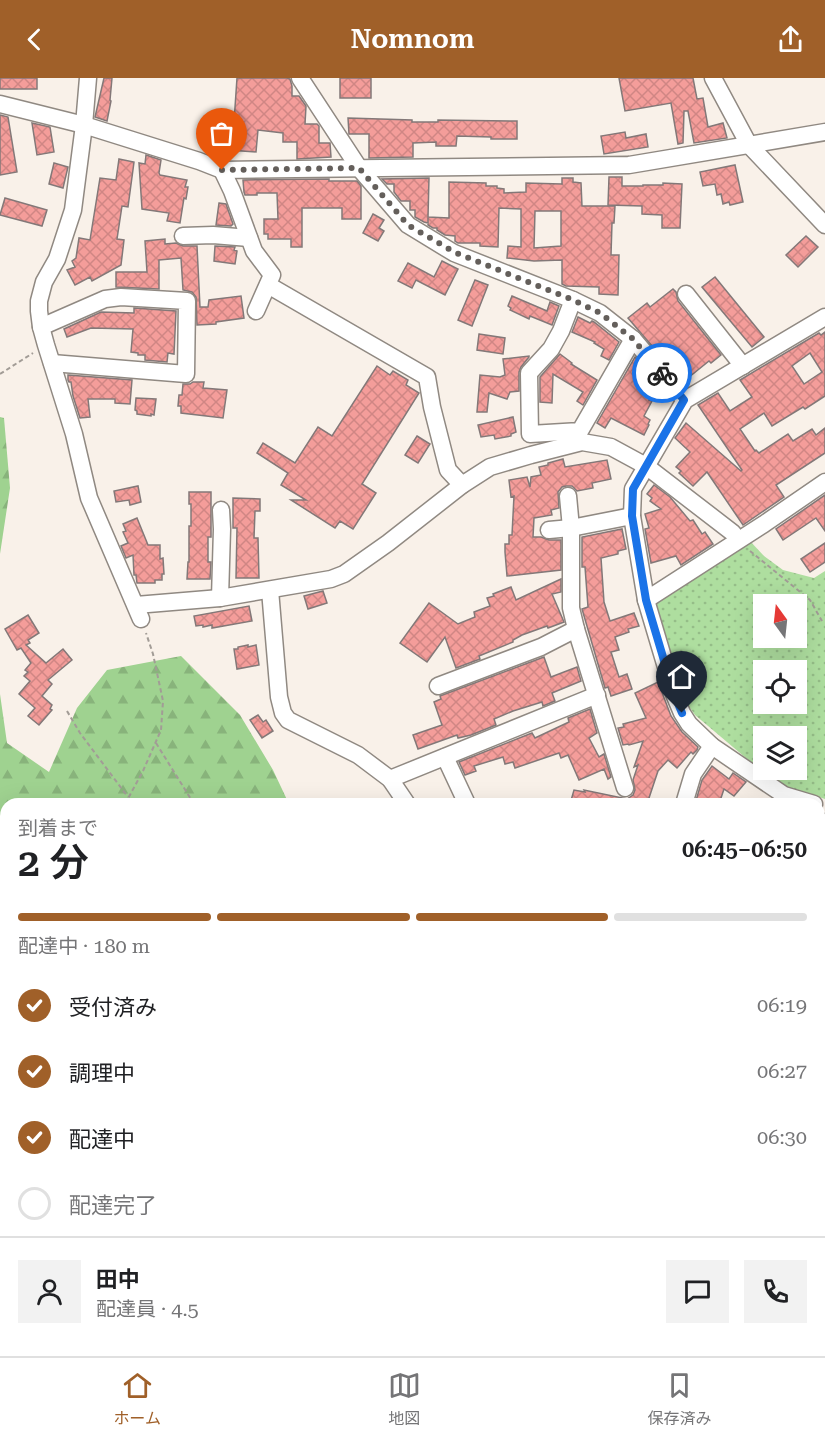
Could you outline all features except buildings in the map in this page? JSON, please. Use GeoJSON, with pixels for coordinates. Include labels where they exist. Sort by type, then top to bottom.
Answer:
{"type":"FeatureCollection","features":[{"type":"Feature","properties":{"kind":"street"},"geometry":{"type":"LineString","coordinates":[[88,78],[73,210],[57,259],[44,282],[39,311],[41,327],[74,434],[89,498],[138,612],[331,579],[344,573],[388,543],[462,485],[490,467],[582,442],[611,447],[646,466],[736,537]]}},
{"type":"Feature","properties":{"kind":"street"},"geometry":{"type":"LineString","coordinates":[[300,78],[359,168],[408,225],[454,252],[600,313],[633,339],[684,400]]}},
{"type":"Feature","properties":{"kind":"street"},"geometry":{"type":"LineString","coordinates":[[713,78],[748,145],[825,225]]}},
{"type":"Feature","properties":{"kind":"street"},"geometry":{"type":"LineString","coordinates":[[0,104],[84,125],[222,170],[629,165],[825,132]]}},
{"type":"Feature","properties":{"kind":"street"},"geometry":{"type":"LineString","coordinates":[[222,170],[255,251],[272,275],[256,311]]}},
{"type":"Feature","properties":{"kind":"street"},"geometry":{"type":"LineString","coordinates":[[183,237],[213,235],[249,238]]}},
{"type":"Feature","properties":{"kind":"street"},"geometry":{"type":"LineString","coordinates":[[268,285],[427,376],[432,407],[448,470],[462,485]]}},
{"type":"Feature","properties":{"kind":"street"},"geometry":{"type":"LineString","coordinates":[[686,294],[743,366]]}},
{"type":"Feature","properties":{"kind":"street"},"geometry":{"type":"LineString","coordinates":[[41,327],[105,299],[121,297],[187,301],[186,374],[52,363]]}},
{"type":"Feature","properties":{"kind":"street"},"geometry":{"type":"LineString","coordinates":[[573,300],[551,349],[529,373],[530,434],[580,431],[633,339]]}},
{"type":"Feature","properties":{"kind":"street"},"geometry":{"type":"LineString","coordinates":[[794,798],[784,795],[712,746],[689,724],[682,713],[674,694],[646,600],[632,516],[633,489],[684,400],[825,317]]}},
{"type":"Feature","properties":{"kind":"street"},"geometry":{"type":"LineString","coordinates":[[646,600],[736,537],[825,482]]}},
{"type":"Feature","properties":{"kind":"street"},"geometry":{"type":"LineString","coordinates":[[568,496],[571,528],[571,608],[625,788]]}},
{"type":"Feature","properties":{"kind":"street"},"geometry":{"type":"LineString","coordinates":[[220,598],[221,510]]}},
{"type":"Feature","properties":{"kind":"street"},"geometry":{"type":"LineString","coordinates":[[549,530],[632,516]]}},
{"type":"Feature","properties":{"kind":"street"},"geometry":{"type":"LineString","coordinates":[[270,590],[279,697],[283,713],[288,720],[358,755],[390,779],[403,798]]}},
{"type":"Feature","properties":{"kind":"street"},"geometry":{"type":"LineString","coordinates":[[438,686],[541,647],[576,629]]}},
{"type":"Feature","properties":{"kind":"street"},"geometry":{"type":"LineString","coordinates":[[390,779],[597,695]]}},
{"type":"Feature","properties":{"kind":"street"},"geometry":{"type":"LineString","coordinates":[[686,798],[693,774],[712,746]]}},
{"type":"Feature","properties":{"kind":"street"},"geometry":{"type":"LineString","coordinates":[[445,757],[465,798]]}},
{"type":"Feature","properties":{"kind":"path"},"geometry":{"type":"LineString","coordinates":[[0,374],[46,345]]}},
{"type":"Feature","properties":{"kind":"path"},"geometry":{"type":"LineString","coordinates":[[736,537],[810,600],[822,621]]}},
{"type":"Feature","properties":{"kind":"path"},"geometry":{"type":"LineString","coordinates":[[67,711],[80,734],[129,798],[161,730],[163,701],[153,654],[138,612]]}},
{"type":"Feature","properties":{"kind":"path"},"geometry":{"type":"LineString","coordinates":[[156,743],[190,798]]}},
{"type":"Feature","properties":{"kind":"green space"},"geometry":{"type":"Polygon","coordinates":[[[0,417],[4,418],[10,488],[0,554],[0,417]]]}},
{"type":"Feature","properties":{"kind":"green space"},"geometry":{"type":"Polygon","coordinates":[[[749,540],[764,556],[783,570],[814,578],[825,571],[825,798],[787,787],[776,780],[807,780],[807,726],[753,726],[753,764],[695,715],[685,701],[655,609],[656,601],[749,540]]]}},
{"type":"Feature","properties":{"kind":"green space"},"geometry":{"type":"Polygon","coordinates":[[[181,656],[240,715],[273,770],[286,798],[0,798],[0,694],[7,743],[49,772],[77,708],[107,670],[181,656]]]}},
{"type":"Feature","properties":{"kind":"way so far"},"geometry":{"type":"LineString","coordinates":[[222,170],[359,168],[408,225],[454,252],[600,313],[633,339],[662,373]]}},
{"type":"Feature","properties":{"kind":"route"},"geometry":{"type":"LineString","coordinates":[[662,373],[684,400],[633,489],[632,516],[646,600],[674,694],[682,713]]}}]}
